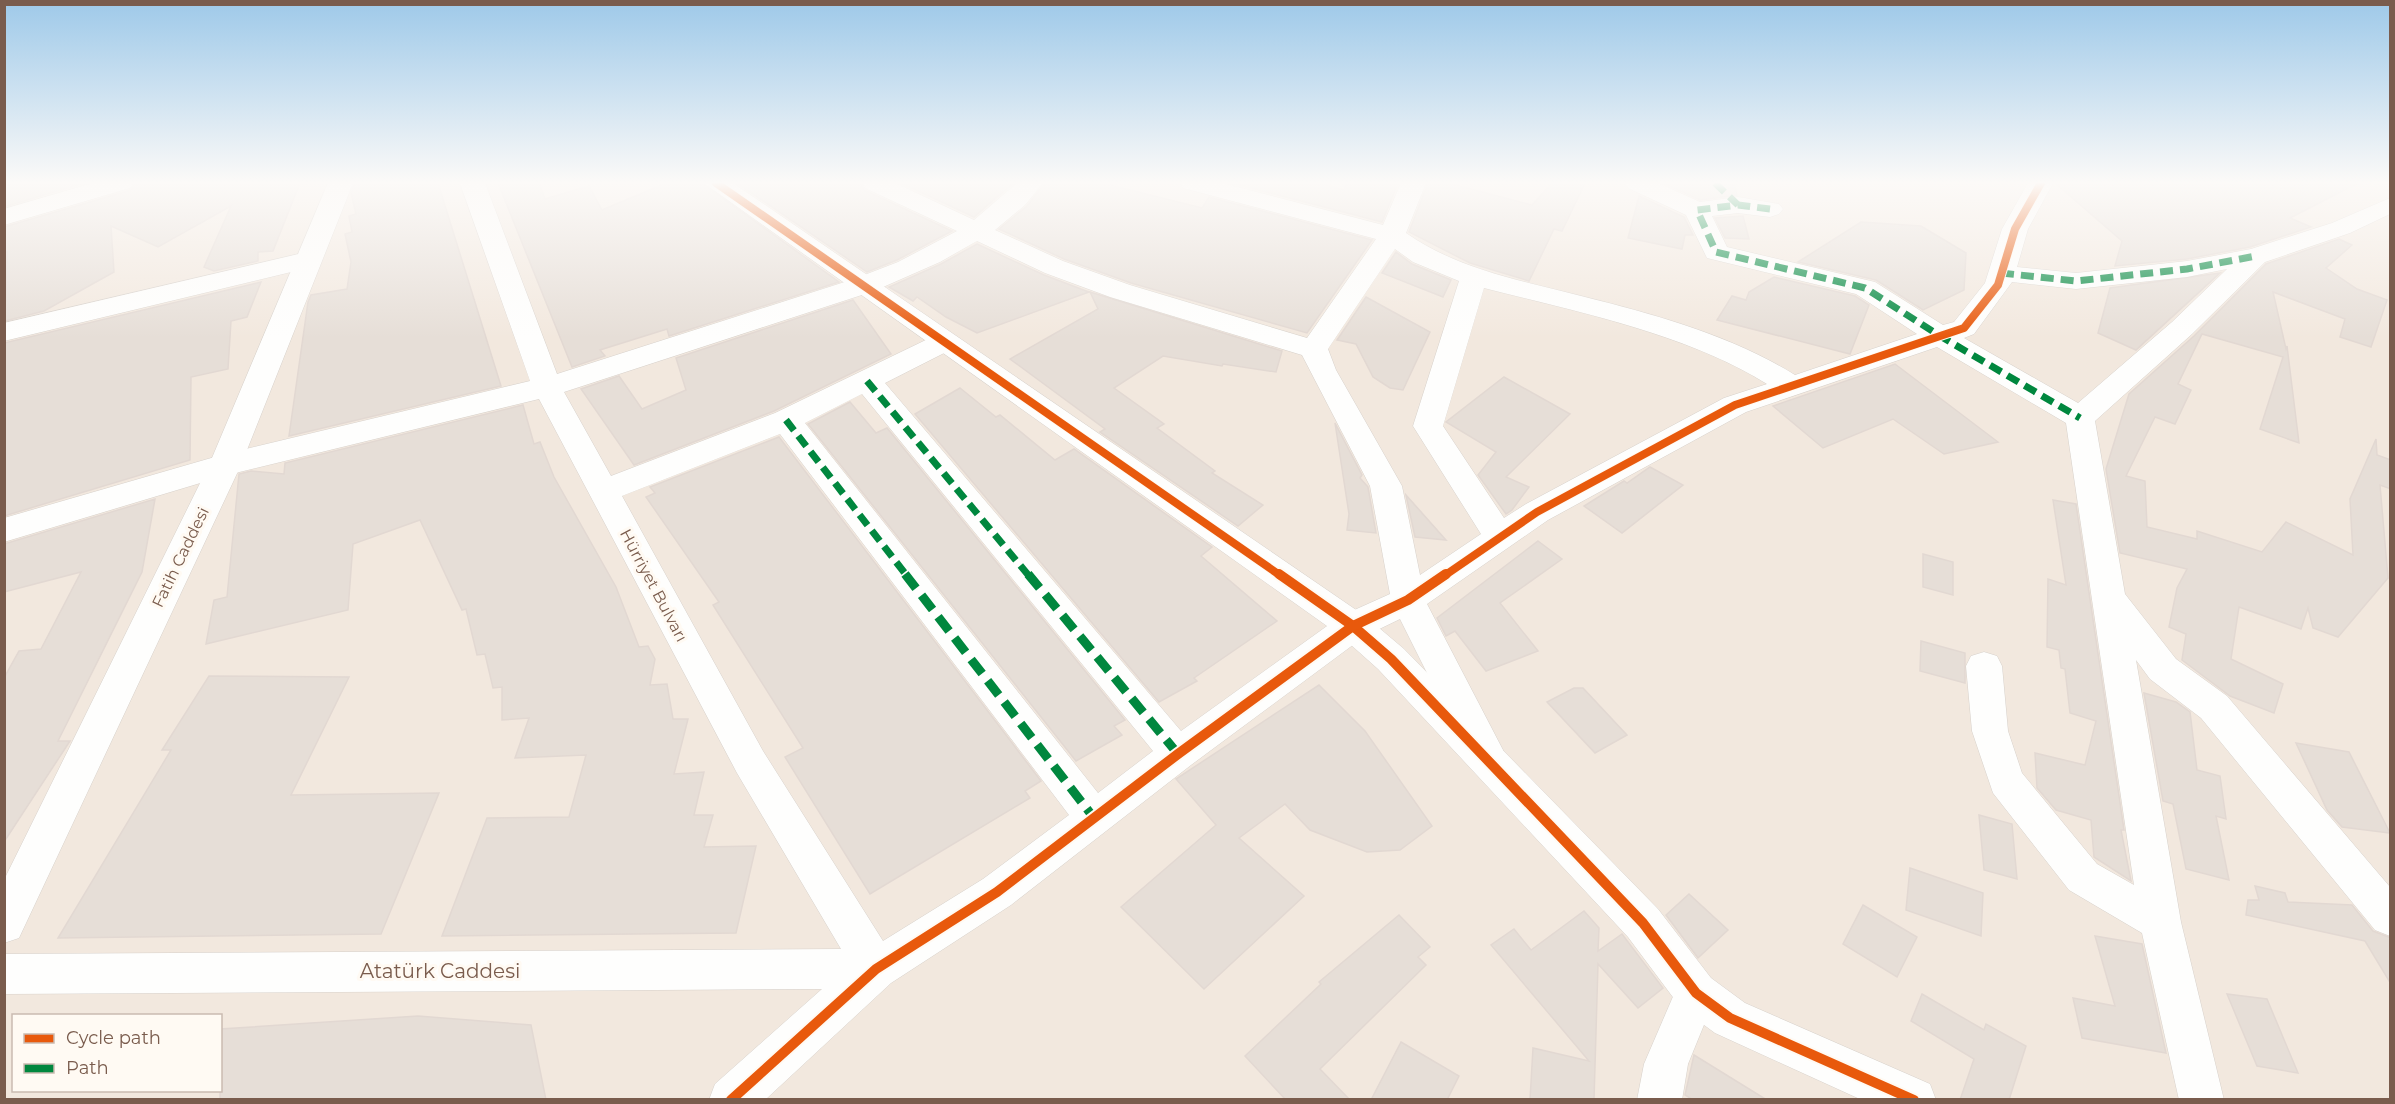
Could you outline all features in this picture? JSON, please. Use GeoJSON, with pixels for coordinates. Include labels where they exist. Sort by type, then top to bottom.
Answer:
{"type":"FeatureCollection","features":[{"type":"Feature","properties":{"kind":"street","name":"Fatih Caddesi"},"geometry":{"type":"LineString","coordinates":[[4,924],[225,465],[318,235]]}},
{"type":"Feature","properties":{"kind":"street","name":"Hürriyet Bulvarı"},"geometry":{"type":"LineString","coordinates":[[490,235],[547,387],[750,762],[876,969]]}},
{"type":"Feature","properties":{"kind":"street"},"geometry":{"type":"LineString","coordinates":[[791,235],[1353,626],[1391,659],[1643,923],[1696,993],[1730,1018],[1914,1100]]}},
{"type":"Feature","properties":{"kind":"street"},"geometry":{"type":"LineString","coordinates":[[4,530],[225,465],[547,387],[901,272],[966,235]]}},
{"type":"Feature","properties":{"kind":"street"},"geometry":{"type":"LineString","coordinates":[[980,235],[1054,267],[1119,291],[1314,349]]}},
{"type":"Feature","properties":{"kind":"street"},"geometry":{"type":"LineString","coordinates":[[1314,349],[1392,235],[1422,256],[1474,277],[1616,313],[1672,331],[1756,364],[1790,385]]}},
{"type":"Feature","properties":{"kind":"street"},"geometry":{"type":"LineString","coordinates":[[1708,235],[1716,252],[1865,288],[1940,336],[2080,418]]}},
{"type":"Feature","properties":{"kind":"street"},"geometry":{"type":"LineString","coordinates":[[731,1100],[876,969],[996,892],[1178,754],[1353,626],[1408,600],[1537,512],[1734,405],[1964,328],[1998,285],[2013,235]]}},
{"type":"Feature","properties":{"kind":"street"},"geometry":{"type":"LineString","coordinates":[[2001,273],[2076,281],[2187,269],[2256,256],[2321,235]]}},
{"type":"Feature","properties":{"kind":"street"},"geometry":{"type":"LineString","coordinates":[[2080,418],[2182,328],[2256,256]]}},
{"type":"Feature","properties":{"kind":"street"},"geometry":{"type":"LineString","coordinates":[[4,332],[307,260]]}},
{"type":"Feature","properties":{"kind":"street"},"geometry":{"type":"LineString","coordinates":[[1474,277],[1428,426],[1500,538]]}},
{"type":"Feature","properties":{"kind":"street"},"geometry":{"type":"LineString","coordinates":[[604,491],[786,420],[944,342]]}},
{"type":"Feature","properties":{"kind":"street"},"geometry":{"type":"LineString","coordinates":[[1314,349],[1322,370],[1386,486],[1408,600],[1490,763]]}},
{"type":"Feature","properties":{"kind":"street"},"geometry":{"type":"LineString","coordinates":[[867,381],[1178,754]]}},
{"type":"Feature","properties":{"kind":"street"},"geometry":{"type":"LineString","coordinates":[[2080,418],[2160,922],[2202,1100]]}},
{"type":"Feature","properties":{"kind":"street"},"geometry":{"type":"LineString","coordinates":[[786,420],[1094,819]]}},
{"type":"Feature","properties":{"kind":"street"},"geometry":{"type":"LineString","coordinates":[[2109,598],[2163,669],[2214,707],[2391,917]]}},
{"type":"Feature","properties":{"kind":"street"},"geometry":{"type":"LineString","coordinates":[[1984,666],[1990,730],[2006,781],[2083,878],[2160,922]]}},
{"type":"Feature","properties":{"kind":"street","name":"Atatürk Caddesi"},"geometry":{"type":"LineString","coordinates":[[4,974],[876,969]]}},
{"type":"Feature","properties":{"kind":"street"},"geometry":{"type":"LineString","coordinates":[[1659,1100],[1666,1064],[1696,993]]}},
{"type":"Feature","properties":{"kind":"shaded area"},"geometry":{"type":"Polygon","coordinates":[[[5,235],[2390,235],[2390,1099],[5,1100],[5,235]]]}},
{"type":"Feature","properties":{"kind":"building"},"geometry":{"type":"Polygon","coordinates":[[[4,235],[112,235],[114,272],[44,311],[5,321],[7,252],[4,252],[4,235]]]}},
{"type":"Feature","properties":{"kind":"building"},"geometry":{"type":"Polygon","coordinates":[[[130,235],[180,235],[158,247],[130,235]]]}},
{"type":"Feature","properties":{"kind":"building"},"geometry":{"type":"Polygon","coordinates":[[[218,235],[280,235],[273,251],[258,252],[258,261],[214,271],[204,267],[218,235]]]}},
{"type":"Feature","properties":{"kind":"building"},"geometry":{"type":"Polygon","coordinates":[[[345,235],[454,235],[501,386],[289,436],[308,302],[311,295],[347,289],[351,262],[345,235]]]}},
{"type":"Feature","properties":{"kind":"building"},"geometry":{"type":"Polygon","coordinates":[[[519,235],[773,235],[839,282],[669,336],[667,329],[600,350],[605,356],[572,367],[519,235]]]}},
{"type":"Feature","properties":{"kind":"building"},"geometry":{"type":"Polygon","coordinates":[[[812,235],[945,235],[897,260],[867,272],[812,235]]]}},
{"type":"Feature","properties":{"kind":"building"},"geometry":{"type":"Polygon","coordinates":[[[1011,235],[1351,235],[1372,240],[1307,333],[1131,283],[1064,259],[1011,235]]]}},
{"type":"Feature","properties":{"kind":"building"},"geometry":{"type":"Polygon","coordinates":[[[1414,235],[1551,235],[1529,281],[1470,263],[1414,235]]]}},
{"type":"Feature","properties":{"kind":"building"},"geometry":{"type":"Polygon","coordinates":[[[1629,235],[1693,235],[1685,235],[1682,249],[1628,238],[1629,235]]]}},
{"type":"Feature","properties":{"kind":"building"},"geometry":{"type":"Polygon","coordinates":[[[1723,235],[1748,235],[1749,239],[1725,238],[1723,235]]]}},
{"type":"Feature","properties":{"kind":"building"},"geometry":{"type":"Polygon","coordinates":[[[1841,235],[1935,235],[1966,253],[1964,290],[1923,310],[1876,280],[1798,262],[1841,235]]]}},
{"type":"Feature","properties":{"kind":"building"},"geometry":{"type":"Polygon","coordinates":[[[2115,235],[2288,235],[2250,247],[2187,259],[2115,266],[2122,241],[2115,235]]]}},
{"type":"Feature","properties":{"kind":"building"},"geometry":{"type":"Polygon","coordinates":[[[2339,239],[2352,245],[2326,268],[2357,289],[2387,300],[2371,347],[2340,337],[2345,319],[2273,292],[2286,349],[2287,346],[2299,443],[2260,429],[2283,357],[2202,334],[2178,384],[2191,390],[2175,424],[2155,417],[2126,476],[2145,481],[2147,527],[2197,539],[2197,531],[2262,552],[2286,522],[2353,555],[2350,499],[2376,439],[2377,455],[2391,460],[2391,489],[2380,485],[2388,578],[2338,637],[2313,628],[2308,608],[2301,629],[2239,607],[2231,659],[2283,684],[2274,713],[2230,696],[2182,660],[2186,634],[2169,627],[2177,588],[2187,569],[2120,553],[2106,469],[2129,394],[2194,336],[2266,264],[2339,239]]]}},
{"type":"Feature","properties":{"kind":"building"},"geometry":{"type":"Polygon","coordinates":[[[977,244],[1044,275],[1089,292],[977,333],[946,317],[917,297],[913,301],[889,287],[941,264],[977,244]]]}},
{"type":"Feature","properties":{"kind":"building"},"geometry":{"type":"Polygon","coordinates":[[[1396,252],[1412,264],[1451,280],[1443,297],[1382,273],[1396,252]]]}},
{"type":"Feature","properties":{"kind":"building"},"geometry":{"type":"Polygon","coordinates":[[[2220,273],[2136,350],[2098,333],[2110,288],[2220,273]]]}},
{"type":"Feature","properties":{"kind":"building"},"geometry":{"type":"Polygon","coordinates":[[[1774,277],[1855,296],[1869,305],[1850,354],[1717,320],[1732,296],[1746,300],[1749,292],[1774,277]]]}},
{"type":"Feature","properties":{"kind":"building"},"geometry":{"type":"Polygon","coordinates":[[[261,282],[247,317],[231,321],[228,369],[191,377],[190,460],[4,516],[4,343],[261,282]]]}},
{"type":"Feature","properties":{"kind":"building"},"geometry":{"type":"Polygon","coordinates":[[[1090,292],[1282,351],[1276,372],[1163,356],[1114,388],[1164,424],[1157,428],[1215,471],[1212,473],[1263,505],[1238,526],[1100,432],[1105,429],[1010,359],[1098,309],[1090,292]]]}},
{"type":"Feature","properties":{"kind":"building"},"geometry":{"type":"Polygon","coordinates":[[[1366,297],[1430,332],[1403,390],[1390,388],[1373,377],[1356,344],[1337,340],[1366,297]]]}},
{"type":"Feature","properties":{"kind":"building"},"geometry":{"type":"Polygon","coordinates":[[[853,300],[891,354],[774,411],[634,465],[581,389],[619,376],[642,409],[686,390],[676,358],[853,300]]]}},
{"type":"Feature","properties":{"kind":"building"},"geometry":{"type":"Polygon","coordinates":[[[1895,364],[1998,442],[1944,454],[1893,419],[1823,448],[1773,406],[1895,364]]]}},
{"type":"Feature","properties":{"kind":"building"},"geometry":{"type":"Polygon","coordinates":[[[1504,377],[1570,414],[1506,477],[1529,487],[1512,510],[1506,514],[1478,475],[1496,452],[1446,422],[1504,377]]]}},
{"type":"Feature","properties":{"kind":"building"},"geometry":{"type":"Polygon","coordinates":[[[960,388],[996,417],[1000,415],[1055,460],[1074,449],[1212,547],[1201,556],[1277,621],[1194,678],[1197,681],[1159,702],[915,414],[960,388]]]}},
{"type":"Feature","properties":{"kind":"building"},"geometry":{"type":"Polygon","coordinates":[[[850,402],[876,433],[887,428],[1125,720],[1114,726],[1122,735],[1076,761],[808,424],[850,402]]]}},
{"type":"Feature","properties":{"kind":"building"},"geometry":{"type":"Polygon","coordinates":[[[523,405],[534,444],[540,442],[554,477],[616,587],[639,647],[648,646],[655,659],[650,685],[667,684],[673,719],[688,719],[674,774],[704,772],[694,815],[713,815],[704,847],[756,846],[736,933],[442,936],[487,818],[569,817],[586,755],[515,758],[529,718],[502,720],[502,687],[493,688],[485,654],[477,655],[466,609],[462,610],[420,520],[353,544],[348,610],[206,644],[214,600],[227,597],[239,474],[251,471],[284,474],[285,463],[523,405]]]}},
{"type":"Feature","properties":{"kind":"building"},"geometry":{"type":"Polygon","coordinates":[[[1335,423],[1362,475],[1360,478],[1368,487],[1376,533],[1347,530],[1349,514],[1335,423]]]}},
{"type":"Feature","properties":{"kind":"building"},"geometry":{"type":"Polygon","coordinates":[[[779,437],[1041,781],[1025,791],[1030,798],[870,894],[785,757],[803,748],[713,605],[719,602],[646,497],[655,493],[650,487],[779,437]]]}},
{"type":"Feature","properties":{"kind":"building"},"geometry":{"type":"Polygon","coordinates":[[[1650,467],[1683,485],[1622,533],[1584,506],[1624,481],[1627,483],[1650,467]]]}},
{"type":"Feature","properties":{"kind":"building"},"geometry":{"type":"Polygon","coordinates":[[[1406,495],[1446,540],[1415,537],[1406,495]]]}},
{"type":"Feature","properties":{"kind":"building"},"geometry":{"type":"Polygon","coordinates":[[[155,499],[142,572],[58,741],[70,741],[4,842],[4,678],[19,651],[41,649],[81,572],[4,592],[4,544],[155,499]]]}},
{"type":"Feature","properties":{"kind":"building"},"geometry":{"type":"Polygon","coordinates":[[[2053,500],[2076,504],[2124,830],[2121,830],[2131,881],[2094,857],[2091,820],[2056,810],[2037,788],[2035,753],[2085,765],[2096,721],[2070,713],[2065,669],[2061,668],[2059,650],[2047,647],[2048,579],[2066,585],[2053,500]]]}},
{"type":"Feature","properties":{"kind":"building"},"geometry":{"type":"Polygon","coordinates":[[[1538,541],[1562,559],[1500,603],[1538,651],[1486,671],[1455,631],[1446,636],[1437,618],[1538,541]]]}},
{"type":"Feature","properties":{"kind":"building"},"geometry":{"type":"Polygon","coordinates":[[[1923,554],[1953,562],[1953,595],[1923,587],[1923,554]]]}},
{"type":"Feature","properties":{"kind":"building"},"geometry":{"type":"Polygon","coordinates":[[[1921,641],[1965,653],[1965,683],[1920,671],[1921,641]]]}},
{"type":"Feature","properties":{"kind":"building"},"geometry":{"type":"Polygon","coordinates":[[[209,676],[349,677],[291,795],[439,793],[381,934],[58,938],[171,750],[162,750],[209,676]]]}},
{"type":"Feature","properties":{"kind":"building"},"geometry":{"type":"Polygon","coordinates":[[[1319,685],[1365,731],[1432,826],[1400,850],[1367,852],[1310,830],[1285,804],[1239,838],[1304,896],[1204,989],[1121,907],[1216,825],[1176,779],[1319,685]]]}},
{"type":"Feature","properties":{"kind":"building"},"geometry":{"type":"Polygon","coordinates":[[[1574,688],[1583,688],[1627,735],[1595,753],[1547,702],[1574,688]]]}},
{"type":"Feature","properties":{"kind":"building"},"geometry":{"type":"Polygon","coordinates":[[[2144,693],[2176,702],[2190,712],[2197,770],[2220,776],[2226,819],[2216,816],[2229,880],[2186,869],[2173,804],[2163,801],[2144,693]]]}},
{"type":"Feature","properties":{"kind":"building"},"geometry":{"type":"Polygon","coordinates":[[[2296,743],[2349,752],[2390,833],[2342,827],[2327,810],[2296,743]]]}},
{"type":"Feature","properties":{"kind":"building"},"geometry":{"type":"Polygon","coordinates":[[[1979,815],[2012,824],[2017,879],[1984,870],[1979,815]]]}},
{"type":"Feature","properties":{"kind":"building"},"geometry":{"type":"Polygon","coordinates":[[[1910,868],[1983,893],[1981,936],[1906,910],[1910,868]]]}},
{"type":"Feature","properties":{"kind":"building"},"geometry":{"type":"Polygon","coordinates":[[[2255,886],[2285,893],[2288,902],[2352,905],[2373,931],[2391,938],[2391,984],[2365,941],[2246,915],[2248,900],[2259,900],[2255,886]]]}},
{"type":"Feature","properties":{"kind":"building"},"geometry":{"type":"Polygon","coordinates":[[[1689,894],[1728,930],[1698,958],[1666,915],[1689,894]]]}},
{"type":"Feature","properties":{"kind":"building"},"geometry":{"type":"Polygon","coordinates":[[[1863,905],[1917,937],[1897,977],[1843,944],[1863,905]]]}},
{"type":"Feature","properties":{"kind":"building"},"geometry":{"type":"Polygon","coordinates":[[[1584,911],[1599,928],[1598,951],[1622,934],[1663,988],[1638,1008],[1598,964],[1594,1100],[1530,1100],[1533,1048],[1589,1061],[1491,945],[1514,929],[1531,950],[1584,911]]]}},
{"type":"Feature","properties":{"kind":"building"},"geometry":{"type":"Polygon","coordinates":[[[1399,915],[1430,947],[1418,957],[1426,965],[1320,1069],[1350,1100],[1286,1100],[1245,1056],[1321,984],[1319,982],[1399,915]]]}},
{"type":"Feature","properties":{"kind":"building"},"geometry":{"type":"Polygon","coordinates":[[[2095,936],[2142,944],[2166,1053],[2082,1038],[2073,998],[2115,1006],[2095,936]]]}},
{"type":"Feature","properties":{"kind":"building"},"geometry":{"type":"Polygon","coordinates":[[[1922,994],[1984,1030],[1986,1024],[2026,1046],[2009,1100],[1960,1100],[1974,1059],[1911,1021],[1922,994]]]}},
{"type":"Feature","properties":{"kind":"building"},"geometry":{"type":"Polygon","coordinates":[[[2227,994],[2267,999],[2298,1073],[2257,1066],[2227,994]]]}},
{"type":"Feature","properties":{"kind":"building"},"geometry":{"type":"Polygon","coordinates":[[[418,1016],[531,1025],[546,1100],[220,1100],[222,1029],[418,1016]]]}},
{"type":"Feature","properties":{"kind":"building"},"geometry":{"type":"Polygon","coordinates":[[[1401,1042],[1459,1076],[1447,1100],[1371,1100],[1401,1042]]]}},
{"type":"Feature","properties":{"kind":"building"},"geometry":{"type":"Polygon","coordinates":[[[1694,1055],[1767,1100],[1693,1100],[1685,1095],[1694,1055]]]}},
{"type":"Feature","properties":{"kind":"marked path"},"geometry":{"type":"LineString","coordinates":[[1708,235],[1716,252],[1865,288],[1940,336],[2080,418]]}},
{"type":"Feature","properties":{"kind":"marked path"},"geometry":{"type":"LineString","coordinates":[[2001,273],[2076,281],[2187,269],[2256,256]]}},
{"type":"Feature","properties":{"kind":"marked path"},"geometry":{"type":"LineString","coordinates":[[867,381],[1178,754]]}},
{"type":"Feature","properties":{"kind":"marked path"},"geometry":{"type":"LineString","coordinates":[[786,420],[1094,818]]}},
{"type":"Feature","properties":{"kind":"cycle path"},"geometry":{"type":"LineString","coordinates":[[790,235],[1353,626],[1391,659],[1643,923],[1696,993],[1730,1018],[1914,1100]]}},
{"type":"Feature","properties":{"kind":"cycle path"},"geometry":{"type":"LineString","coordinates":[[731,1100],[876,969],[997,892],[1178,754],[1353,626],[1408,600],[1537,512],[1735,405],[1964,328],[1998,285],[2013,235]]}}]}
